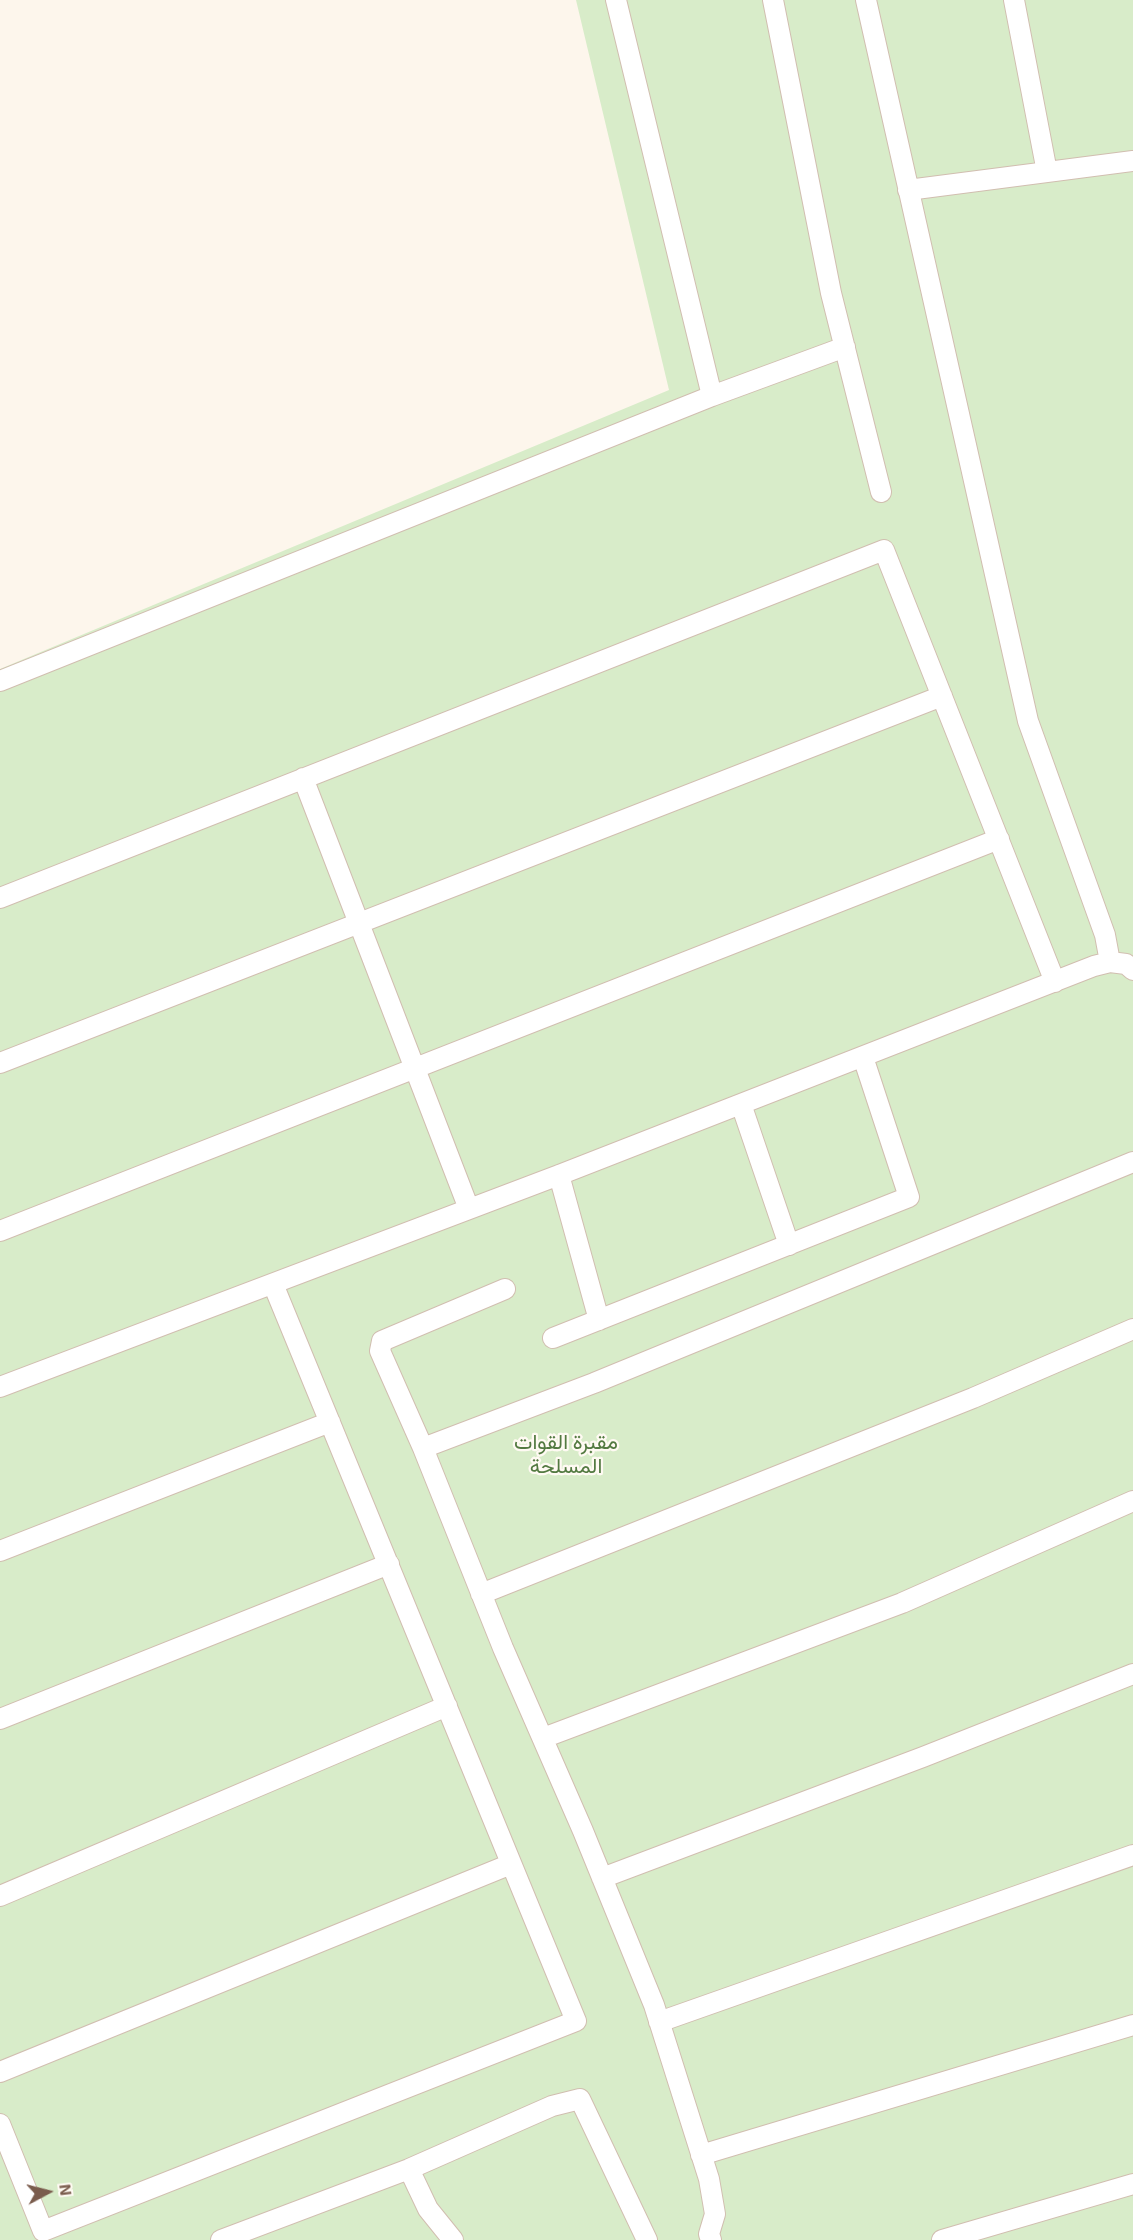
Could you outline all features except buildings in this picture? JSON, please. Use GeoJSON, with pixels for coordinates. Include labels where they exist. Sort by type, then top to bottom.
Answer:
{"type":"FeatureCollection","features":[{"type":"Feature","properties":{"kind":"lane"},"geometry":{"type":"LineString","coordinates":[[616,0],[712,396]]}},
{"type":"Feature","properties":{"kind":"lane"},"geometry":{"type":"LineString","coordinates":[[773,0],[831,293],[881,492]]}},
{"type":"Feature","properties":{"kind":"lane"},"geometry":{"type":"LineString","coordinates":[[0,1387],[559,1175],[1055,982],[1126,965],[1105,935],[1028,721],[866,0]]}},
{"type":"Feature","properties":{"kind":"lane"},"geometry":{"type":"LineString","coordinates":[[1014,0],[1047,172]]}},
{"type":"Feature","properties":{"kind":"lane"},"geometry":{"type":"LineString","coordinates":[[908,190],[1133,161]]}},
{"type":"Feature","properties":{"kind":"lane"},"geometry":{"type":"LineString","coordinates":[[0,681],[712,396],[845,347]]}},
{"type":"Feature","properties":{"kind":"lane"},"geometry":{"type":"LineString","coordinates":[[0,898],[884,550],[1055,982]]}},
{"type":"Feature","properties":{"kind":"lane"},"geometry":{"type":"LineString","coordinates":[[0,1063],[942,696]]}},
{"type":"Feature","properties":{"kind":"lane"},"geometry":{"type":"LineString","coordinates":[[303,778],[469,1209]]}},
{"type":"Feature","properties":{"kind":"lane"},"geometry":{"type":"LineString","coordinates":[[0,1231],[999,839]]}},
{"type":"Feature","properties":{"kind":"lane"},"geometry":{"type":"LineString","coordinates":[[553,1338],[909,1197],[863,1057]]}},
{"type":"Feature","properties":{"kind":"lane"},"geometry":{"type":"LineString","coordinates":[[741,1104],[789,1245]]}},
{"type":"Feature","properties":{"kind":"lane"},"geometry":{"type":"LineString","coordinates":[[423,1448],[594,1383],[1133,1162]]}},
{"type":"Feature","properties":{"kind":"lane"},"geometry":{"type":"LineString","coordinates":[[559,1175],[599,1320]]}},
{"type":"Feature","properties":{"kind":"lane"},"geometry":{"type":"LineString","coordinates":[[0,2124],[43,2231],[576,2021],[273,1284]]}},
{"type":"Feature","properties":{"kind":"lane"},"geometry":{"type":"LineString","coordinates":[[505,1289],[382,1341],[380,1351],[423,1448],[481,1594],[602,1878],[659,2022],[701,2155],[715,2214],[709,2234],[711,2240]]}},
{"type":"Feature","properties":{"kind":"lane"},"geometry":{"type":"LineString","coordinates":[[481,1594],[974,1398],[1133,1329]]}},
{"type":"Feature","properties":{"kind":"lane"},"geometry":{"type":"LineString","coordinates":[[0,1551],[330,1422]]}},
{"type":"Feature","properties":{"kind":"lane"},"geometry":{"type":"LineString","coordinates":[[543,1738],[902,1603],[1133,1501]]}},
{"type":"Feature","properties":{"kind":"lane"},"geometry":{"type":"LineString","coordinates":[[0,1719],[389,1564]]}},
{"type":"Feature","properties":{"kind":"lane"},"geometry":{"type":"LineString","coordinates":[[602,1878],[934,1753],[1133,1674]]}},
{"type":"Feature","properties":{"kind":"lane"},"geometry":{"type":"LineString","coordinates":[[0,1896],[447,1706]]}},
{"type":"Feature","properties":{"kind":"lane"},"geometry":{"type":"LineString","coordinates":[[659,2022],[1133,1855]]}},
{"type":"Feature","properties":{"kind":"lane"},"geometry":{"type":"LineString","coordinates":[[0,2072],[512,1864]]}},
{"type":"Feature","properties":{"kind":"lane"},"geometry":{"type":"LineString","coordinates":[[701,2155],[1133,2025]]}},
{"type":"Feature","properties":{"kind":"lane"},"geometry":{"type":"LineString","coordinates":[[221,2240],[247,2236],[409,2169],[552,2106],[580,2099],[647,2240]]}},
{"type":"Feature","properties":{"kind":"lane"},"geometry":{"type":"LineString","coordinates":[[409,2169],[428,2209],[453,2240]]}},
{"type":"Feature","properties":{"kind":"lane"},"geometry":{"type":"LineString","coordinates":[[942,2240],[1133,2184]]}},
{"type":"Feature","properties":{"kind":"green space","name":"مقبرة القوات المسلحة"},"geometry":{"type":"Polygon","coordinates":[[[576,0],[1133,0],[1133,2240],[0,2240],[0,669],[669,390],[576,0]]]}}]}
